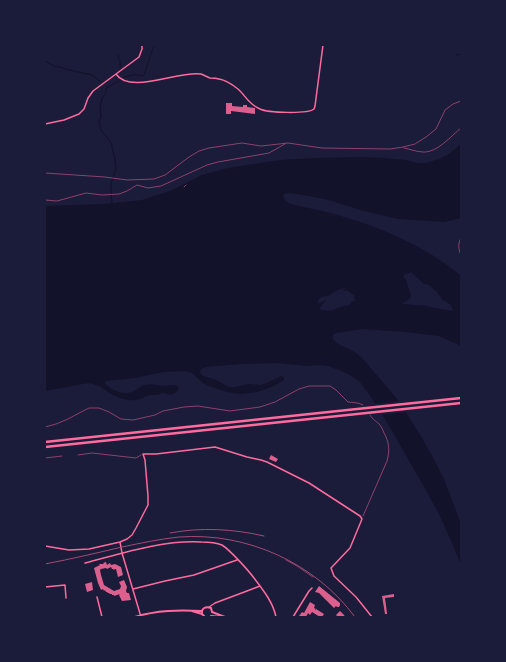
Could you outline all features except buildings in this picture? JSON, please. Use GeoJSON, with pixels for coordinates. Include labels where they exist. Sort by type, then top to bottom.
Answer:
{"type":"FeatureCollection","features":[{"type":"Feature","properties":{"kind":"highway"},"geometry":{"type":"LineString","coordinates":[[45,442],[461,398]]}},
{"type":"Feature","properties":{"kind":"highway"},"geometry":{"type":"LineString","coordinates":[[45,447],[461,403]]}},
{"type":"Feature","properties":{"kind":"main road"},"geometry":{"type":"LineString","coordinates":[[135,617],[151,612],[202,611],[204,608],[209,607],[212,612],[226,617]]}},
{"type":"Feature","properties":{"kind":"main road"},"geometry":{"type":"LineString","coordinates":[[191,611],[202,614],[205,617]]}},
{"type":"Feature","properties":{"kind":"main road"},"geometry":{"type":"LineString","coordinates":[[212,612],[210,616],[226,617]]}},
{"type":"Feature","properties":{"kind":"street"},"geometry":{"type":"LineString","coordinates":[[45,124],[64,120],[79,114],[84,109],[88,98],[93,91],[139,58],[142,45]]}},
{"type":"Feature","properties":{"kind":"street"},"geometry":{"type":"LineString","coordinates":[[116,74],[119,78],[126,82],[150,82],[192,74],[203,75],[210,78],[220,79],[237,89],[252,105],[261,110],[289,112],[310,111],[314,109],[315,106],[322,45]]}},
{"type":"Feature","properties":{"kind":"street"},"geometry":{"type":"LineString","coordinates":[[45,546],[73,550],[89,549],[127,539],[134,532],[148,505],[145,460],[143,454],[156,454],[215,447],[247,458],[267,462],[309,483],[360,516],[362,519],[350,548],[331,568],[334,576],[356,597],[372,617]]}},
{"type":"Feature","properties":{"kind":"street"},"geometry":{"type":"LineString","coordinates":[[120,542],[141,616]]}},
{"type":"Feature","properties":{"kind":"street"},"geometry":{"type":"LineString","coordinates":[[85,563],[169,543],[217,543],[224,546],[250,572],[272,605],[276,617]]}},
{"type":"Feature","properties":{"kind":"street"},"geometry":{"type":"LineString","coordinates":[[133,589],[194,575],[237,559]]}},
{"type":"Feature","properties":{"kind":"street"},"geometry":{"type":"LineString","coordinates":[[45,587],[65,585],[66,598]]}},
{"type":"Feature","properties":{"kind":"street"},"geometry":{"type":"LineString","coordinates":[[209,607],[214,603],[260,586]]}},
{"type":"Feature","properties":{"kind":"street"},"geometry":{"type":"LineString","coordinates":[[293,617],[312,588]]}},
{"type":"Feature","properties":{"kind":"street"},"geometry":{"type":"LineString","coordinates":[[97,597],[102,617]]}},
{"type":"Feature","properties":{"kind":"lane"},"geometry":{"type":"LineString","coordinates":[[78,455],[92,453],[136,458],[143,454]]}},
{"type":"Feature","properties":{"kind":"path"},"geometry":{"type":"LineString","coordinates":[[45,173],[128,180],[150,180],[158,178],[192,155],[209,148],[242,143],[262,146],[286,144],[322,148],[403,147],[415,144],[430,134],[437,127],[445,110],[453,104],[461,101]]}},
{"type":"Feature","properties":{"kind":"path"},"geometry":{"type":"LineString","coordinates":[[403,147],[418,152],[426,152],[438,148],[461,128]]}},
{"type":"Feature","properties":{"kind":"path"},"geometry":{"type":"LineString","coordinates":[[45,200],[57,201],[86,193],[110,196],[123,193],[137,185],[148,188],[161,186],[207,165],[269,153],[286,144]]}},
{"type":"Feature","properties":{"kind":"path"},"geometry":{"type":"LineString","coordinates":[[461,238],[459,251],[461,255]]}},
{"type":"Feature","properties":{"kind":"path"},"geometry":{"type":"LineString","coordinates":[[45,427],[68,419],[90,408],[99,408],[110,412],[121,419],[132,420],[155,415],[163,411],[184,407],[198,406],[230,411],[260,407],[275,402],[299,389],[309,386],[330,386],[348,402],[361,404]]}},
{"type":"Feature","properties":{"kind":"path"},"geometry":{"type":"LineString","coordinates":[[362,519],[389,454],[389,446],[380,425]]}},
{"type":"Feature","properties":{"kind":"path"},"geometry":{"type":"LineString","coordinates":[[45,458],[62,456]]}},
{"type":"Feature","properties":{"kind":"path"},"geometry":{"type":"LineString","coordinates":[[286,560],[313,578]]}},
{"type":"Feature","properties":{"kind":"shaded area"},"geometry":{"type":"Polygon","coordinates":[[[461,144],[461,218],[444,222],[398,219],[364,211],[325,199],[291,193],[283,196],[287,202],[291,204],[347,218],[399,237],[432,255],[461,276],[461,346],[439,336],[363,329],[336,333],[333,335],[333,339],[338,344],[355,352],[363,359],[398,400],[431,454],[444,479],[461,524],[461,581],[460,563],[439,514],[385,419],[369,394],[360,382],[348,374],[328,366],[307,366],[278,363],[240,364],[206,367],[200,371],[203,376],[214,379],[229,387],[249,384],[260,385],[281,376],[284,380],[274,386],[257,392],[241,394],[227,392],[209,386],[203,383],[192,373],[186,371],[163,372],[135,378],[106,381],[105,383],[114,390],[122,393],[134,391],[148,384],[164,386],[174,385],[179,388],[175,393],[163,393],[145,396],[137,400],[130,400],[123,399],[109,393],[99,386],[88,383],[45,391],[45,206],[105,204],[142,200],[170,191],[202,175],[228,168],[280,160],[360,157],[426,163],[449,154],[461,144]],[[411,272],[404,275],[404,277],[411,296],[402,304],[428,306],[454,311],[450,304],[443,300],[436,291],[429,285],[424,284],[411,272]],[[347,288],[338,290],[330,295],[320,298],[318,304],[326,300],[319,309],[329,311],[350,305],[351,302],[355,301],[354,295],[346,290],[343,290],[347,288]]]}},
{"type":"Feature","properties":{"kind":"pier"},"geometry":{"type":"Polygon","coordinates":[[[401,401],[408,412],[380,415],[373,404],[401,401]]]}},
{"type":"Feature","properties":{"kind":"waterway"},"geometry":{"type":"LineString","coordinates":[[123,78],[144,75],[155,45]]}},
{"type":"Feature","properties":{"kind":"waterway"},"geometry":{"type":"LineString","coordinates":[[456,55],[461,54]]}},
{"type":"Feature","properties":{"kind":"waterway"},"geometry":{"type":"LineString","coordinates":[[118,55],[120,67]]}},
{"type":"Feature","properties":{"kind":"waterway"},"geometry":{"type":"LineString","coordinates":[[45,61],[56,67],[92,75],[101,82]]}},
{"type":"Feature","properties":{"kind":"waterway"},"geometry":{"type":"LineString","coordinates":[[112,203],[111,184],[116,169],[115,159],[111,143],[101,130],[99,121],[101,117],[100,106],[106,92],[106,88],[119,81]]}},
{"type":"Feature","properties":{"kind":"railway"},"geometry":{"type":"LineString","coordinates":[[170,533],[205,529],[241,532],[264,536]]}},
{"type":"Feature","properties":{"kind":"railway"},"geometry":{"type":"LineString","coordinates":[[45,564],[136,544],[179,537],[204,537],[230,540],[254,546],[278,555],[300,567],[320,581],[339,598],[355,617]]}}]}
